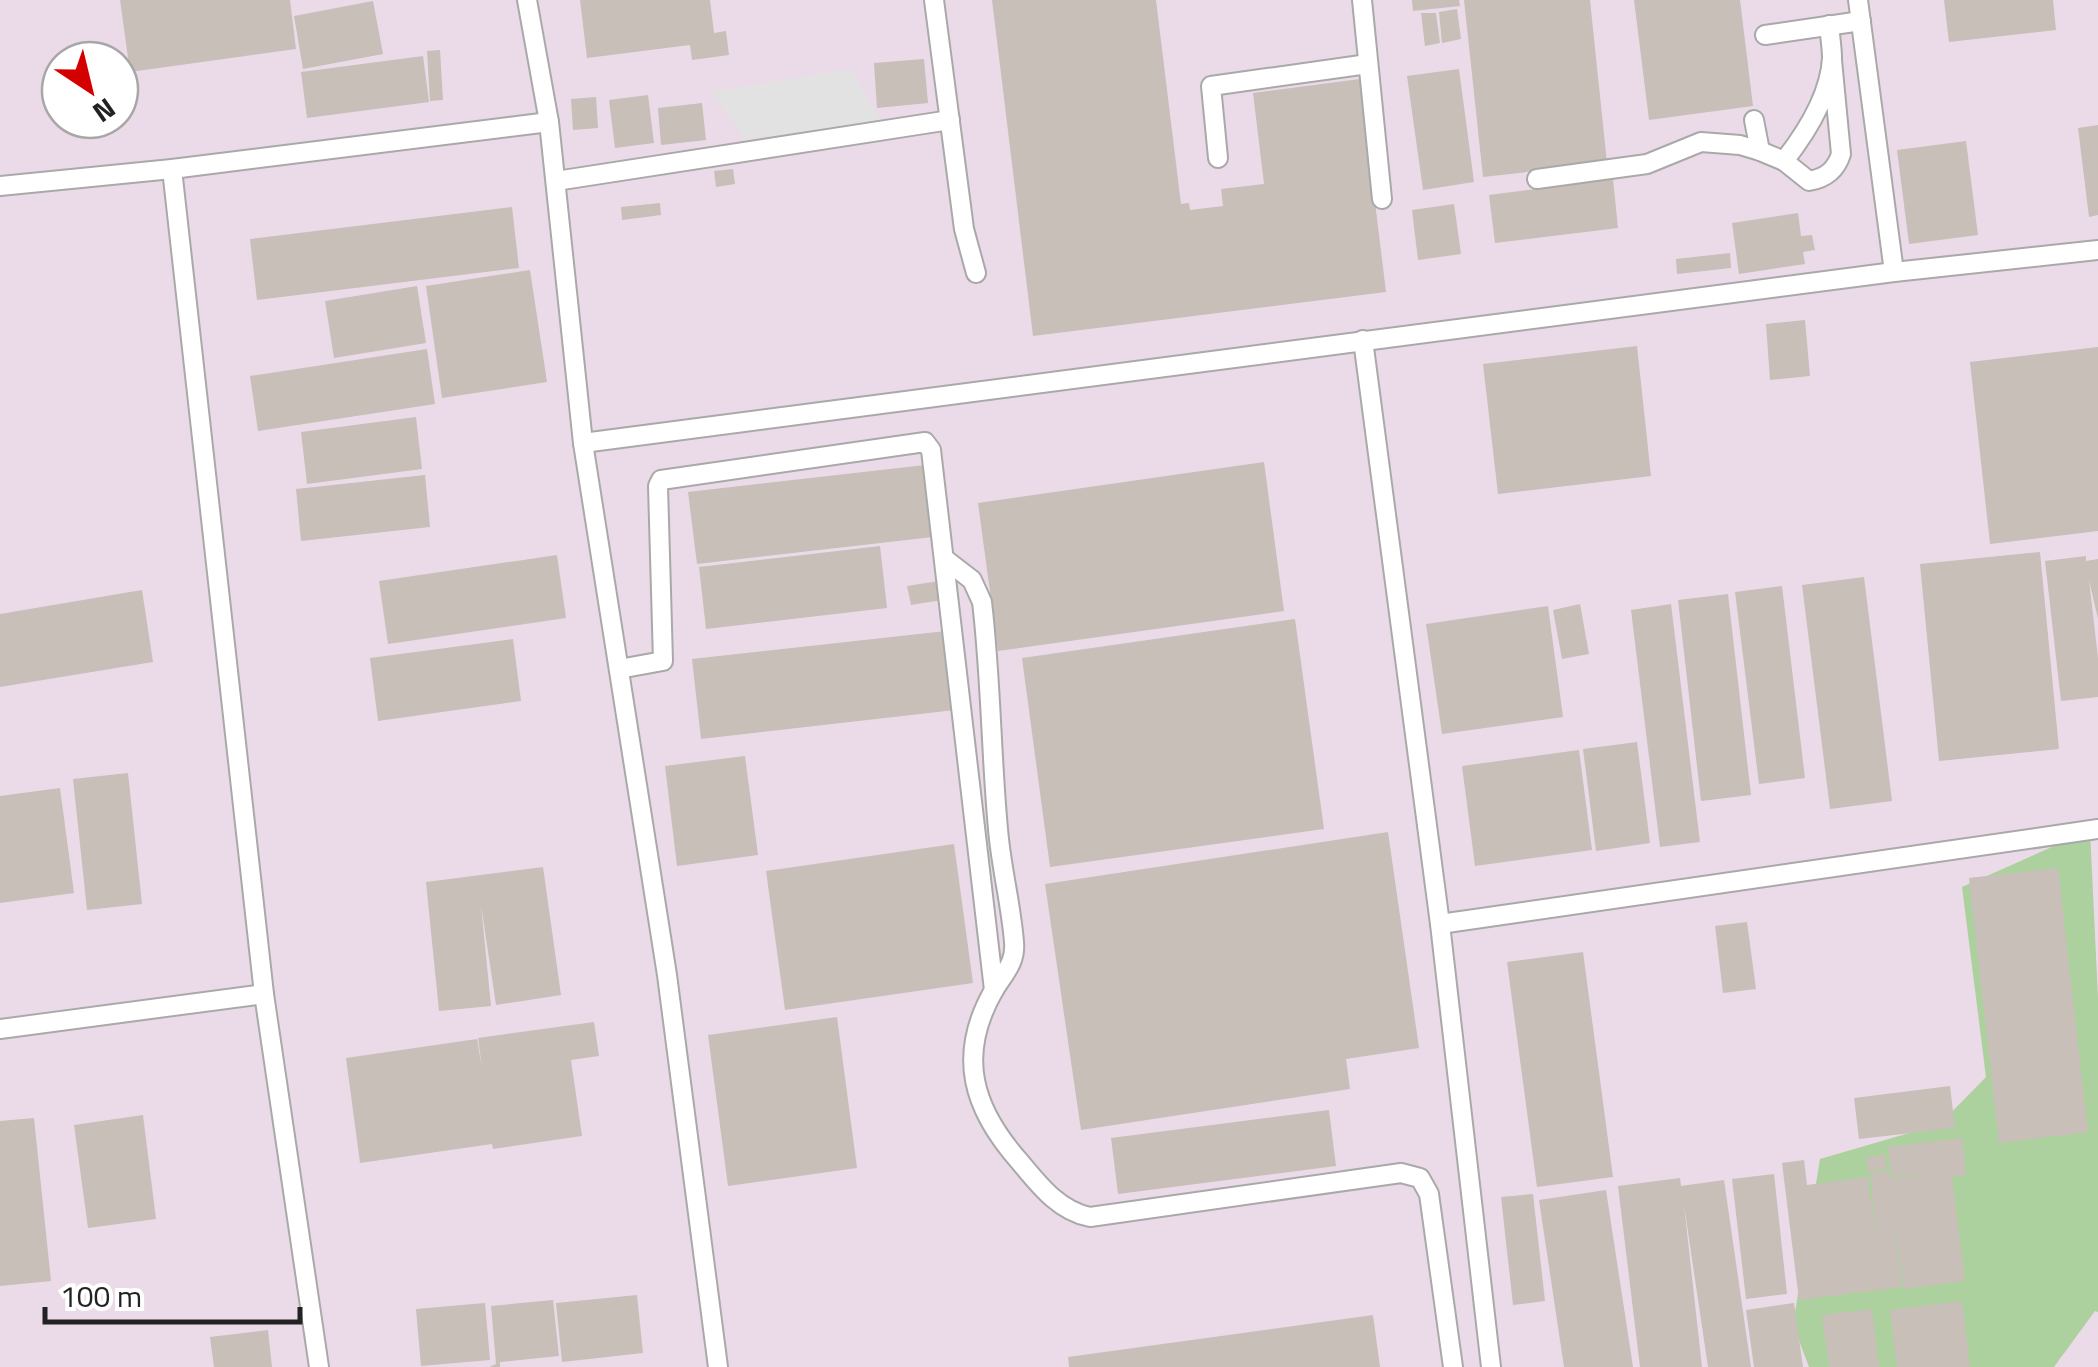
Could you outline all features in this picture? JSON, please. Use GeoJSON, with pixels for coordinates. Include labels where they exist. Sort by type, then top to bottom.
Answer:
{"type":"FeatureCollection","features":[{"type":"Feature","properties":{"kind":"lane"},"geometry":{"type":"LineString","coordinates":[[528,0],[550,122],[583,443],[666,975],[718,1367]]}},
{"type":"Feature","properties":{"kind":"lane"},"geometry":{"type":"LineString","coordinates":[[934,0],[964,229],[976,272]]}},
{"type":"Feature","properties":{"kind":"lane"},"geometry":{"type":"LineString","coordinates":[[1362,0],[1382,200]]}},
{"type":"Feature","properties":{"kind":"lane"},"geometry":{"type":"LineString","coordinates":[[1858,0],[1894,272]]}},
{"type":"Feature","properties":{"kind":"lane"},"geometry":{"type":"LineString","coordinates":[[1765,35],[1861,21]]}},
{"type":"Feature","properties":{"kind":"lane"},"geometry":{"type":"LineString","coordinates":[[1537,180],[1646,164],[1702,142],[1740,144],[1784,161],[1810,181],[1820,179],[1837,166],[1842,154],[1829,25]]}},
{"type":"Feature","properties":{"kind":"lane"},"geometry":{"type":"LineString","coordinates":[[1784,161],[1806,133],[1832,60]]}},
{"type":"Feature","properties":{"kind":"lane"},"geometry":{"type":"LineString","coordinates":[[1218,158],[1211,86],[1368,64]]}},
{"type":"Feature","properties":{"kind":"lane"},"geometry":{"type":"LineString","coordinates":[[556,182],[950,120]]}},
{"type":"Feature","properties":{"kind":"lane"},"geometry":{"type":"LineString","coordinates":[[1754,120],[1760,151]]}},
{"type":"Feature","properties":{"kind":"lane"},"geometry":{"type":"LineString","coordinates":[[0,186],[550,122]]}},
{"type":"Feature","properties":{"kind":"lane"},"geometry":{"type":"LineString","coordinates":[[172,169],[264,994],[318,1367]]}},
{"type":"Feature","properties":{"kind":"lane"},"geometry":{"type":"LineString","coordinates":[[583,443],[1894,272],[2098,250]]}},
{"type":"Feature","properties":{"kind":"lane"},"geometry":{"type":"LineString","coordinates":[[1363,340],[1440,924],[1491,1367]]}},
{"type":"Feature","properties":{"kind":"lane"},"geometry":{"type":"LineString","coordinates":[[620,669],[663,661],[658,486],[666,478],[925,442],[931,450],[946,560],[994,990]]}},
{"type":"Feature","properties":{"kind":"lane"},"geometry":{"type":"LineString","coordinates":[[946,560],[972,580],[982,602],[998,833],[1014,942],[1008,972],[994,990],[979,1028],[974,1089],[985,1118],[1035,1180],[1064,1208],[1076,1214],[1110,1216],[1401,1173],[1420,1178],[1429,1194],[1453,1367]]}},
{"type":"Feature","properties":{"kind":"lane"},"geometry":{"type":"LineString","coordinates":[[1440,924],[2098,829]]}},
{"type":"Feature","properties":{"kind":"lane"},"geometry":{"type":"LineString","coordinates":[[0,1028],[264,994]]}},
{"type":"Feature","properties":{"kind":"shaded area"},"geometry":{"type":"Polygon","coordinates":[[[0,0],[2098,0],[2098,1367],[0,1367],[0,0]]]}},
{"type":"Feature","properties":{"kind":"shaded area"},"geometry":{"type":"Polygon","coordinates":[[[851,69],[881,121],[745,139],[711,92],[851,69]]]}},
{"type":"Feature","properties":{"kind":"green space"},"geometry":{"type":"Polygon","coordinates":[[[2090,830],[2098,998],[2098,1312],[2054,1367],[1809,1367],[1793,1325],[1820,1159],[1940,1124],[1986,1077],[1962,887],[2090,830]]]}},
{"type":"Feature","properties":{"kind":"building"},"geometry":{"type":"Polygon","coordinates":[[[120,0],[290,0],[296,49],[140,71],[140,40],[126,40],[120,0]]]}},
{"type":"Feature","properties":{"kind":"building"},"geometry":{"type":"Polygon","coordinates":[[[580,0],[710,0],[714,33],[726,31],[729,55],[692,60],[690,45],[587,58],[580,0]]]}},
{"type":"Feature","properties":{"kind":"building"},"geometry":{"type":"Polygon","coordinates":[[[992,0],[1156,0],[1181,204],[1189,203],[1190,210],[1223,206],[1221,189],[1264,184],[1253,93],[1360,79],[1386,292],[1033,336],[992,0]]]}},
{"type":"Feature","properties":{"kind":"building"},"geometry":{"type":"Polygon","coordinates":[[[1412,0],[1459,0],[1460,6],[1413,11],[1412,0]]]}},
{"type":"Feature","properties":{"kind":"building"},"geometry":{"type":"Polygon","coordinates":[[[1464,0],[1590,0],[1607,163],[1483,177],[1464,0]]]}},
{"type":"Feature","properties":{"kind":"building"},"geometry":{"type":"Polygon","coordinates":[[[1634,0],[1740,0],[1753,106],[1649,120],[1634,0]]]}},
{"type":"Feature","properties":{"kind":"building"},"geometry":{"type":"Polygon","coordinates":[[[1944,0],[2053,0],[2056,30],[1949,42],[1944,0]]]}},
{"type":"Feature","properties":{"kind":"building"},"geometry":{"type":"Polygon","coordinates":[[[373,1],[383,54],[303,69],[294,16],[373,1]]]}},
{"type":"Feature","properties":{"kind":"building"},"geometry":{"type":"Polygon","coordinates":[[[1457,9],[1461,39],[1442,43],[1439,12],[1457,9]]]}},
{"type":"Feature","properties":{"kind":"building"},"geometry":{"type":"Polygon","coordinates":[[[1421,13],[1436,13],[1440,43],[1425,46],[1421,13]]]}},
{"type":"Feature","properties":{"kind":"building"},"geometry":{"type":"Polygon","coordinates":[[[440,50],[443,100],[430,101],[427,51],[440,50]]]}},
{"type":"Feature","properties":{"kind":"building"},"geometry":{"type":"Polygon","coordinates":[[[423,56],[429,102],[307,118],[301,72],[423,56]]]}},
{"type":"Feature","properties":{"kind":"building"},"geometry":{"type":"Polygon","coordinates":[[[924,59],[928,103],[877,108],[874,63],[924,59]]]}},
{"type":"Feature","properties":{"kind":"building"},"geometry":{"type":"Polygon","coordinates":[[[1459,69],[1474,182],[1423,190],[1407,76],[1459,69]]]}},
{"type":"Feature","properties":{"kind":"building"},"geometry":{"type":"Polygon","coordinates":[[[648,95],[654,143],[615,148],[609,100],[648,95]]]}},
{"type":"Feature","properties":{"kind":"building"},"geometry":{"type":"Polygon","coordinates":[[[596,97],[598,128],[573,130],[571,99],[596,97]]]}},
{"type":"Feature","properties":{"kind":"building"},"geometry":{"type":"Polygon","coordinates":[[[702,103],[706,140],[661,145],[658,108],[702,103]]]}},
{"type":"Feature","properties":{"kind":"building"},"geometry":{"type":"Polygon","coordinates":[[[2098,125],[2098,215],[2089,217],[2078,128],[2098,125]]]}},
{"type":"Feature","properties":{"kind":"building"},"geometry":{"type":"Polygon","coordinates":[[[1966,141],[1978,235],[1909,244],[1897,150],[1966,141]]]}},
{"type":"Feature","properties":{"kind":"building"},"geometry":{"type":"Polygon","coordinates":[[[733,169],[735,184],[716,187],[714,171],[733,169]]]}},
{"type":"Feature","properties":{"kind":"building"},"geometry":{"type":"Polygon","coordinates":[[[1613,179],[1618,228],[1495,243],[1489,195],[1613,179]]]}},
{"type":"Feature","properties":{"kind":"building"},"geometry":{"type":"Polygon","coordinates":[[[660,203],[661,215],[622,220],[621,207],[660,203]]]}},
{"type":"Feature","properties":{"kind":"building"},"geometry":{"type":"Polygon","coordinates":[[[1454,204],[1461,254],[1418,260],[1412,210],[1454,204]]]}},
{"type":"Feature","properties":{"kind":"building"},"geometry":{"type":"Polygon","coordinates":[[[512,207],[519,268],[257,300],[250,239],[512,207]]]}},
{"type":"Feature","properties":{"kind":"building"},"geometry":{"type":"Polygon","coordinates":[[[1798,213],[1801,236],[1812,235],[1815,250],[1803,252],[1805,264],[1739,274],[1732,223],[1798,213]]]}},
{"type":"Feature","properties":{"kind":"building"},"geometry":{"type":"Polygon","coordinates":[[[1730,253],[1731,268],[1677,274],[1676,259],[1730,253]]]}},
{"type":"Feature","properties":{"kind":"building"},"geometry":{"type":"Polygon","coordinates":[[[530,270],[547,382],[442,398],[426,286],[530,270]]]}},
{"type":"Feature","properties":{"kind":"building"},"geometry":{"type":"Polygon","coordinates":[[[417,286],[426,343],[334,358],[325,301],[417,286]]]}},
{"type":"Feature","properties":{"kind":"building"},"geometry":{"type":"Polygon","coordinates":[[[1805,320],[1810,376],[1770,380],[1766,324],[1805,320]]]}},
{"type":"Feature","properties":{"kind":"building"},"geometry":{"type":"Polygon","coordinates":[[[1637,346],[1651,476],[1498,494],[1483,364],[1637,346]]]}},
{"type":"Feature","properties":{"kind":"building"},"geometry":{"type":"Polygon","coordinates":[[[2098,347],[2098,531],[1990,544],[1970,362],[2098,347]]]}},
{"type":"Feature","properties":{"kind":"building"},"geometry":{"type":"Polygon","coordinates":[[[427,349],[435,404],[258,431],[250,376],[427,349]]]}},
{"type":"Feature","properties":{"kind":"building"},"geometry":{"type":"Polygon","coordinates":[[[416,417],[422,469],[307,484],[301,432],[416,417]]]}},
{"type":"Feature","properties":{"kind":"building"},"geometry":{"type":"Polygon","coordinates":[[[1264,462],[1284,611],[998,651],[978,503],[1264,462]]]}},
{"type":"Feature","properties":{"kind":"building"},"geometry":{"type":"Polygon","coordinates":[[[925,465],[933,537],[697,564],[688,492],[925,465]]]}},
{"type":"Feature","properties":{"kind":"building"},"geometry":{"type":"Polygon","coordinates":[[[425,475],[430,527],[301,541],[296,489],[425,475]]]}},
{"type":"Feature","properties":{"kind":"building"},"geometry":{"type":"Polygon","coordinates":[[[880,546],[887,608],[706,629],[699,567],[880,546]]]}},
{"type":"Feature","properties":{"kind":"building"},"geometry":{"type":"Polygon","coordinates":[[[2040,552],[2059,749],[1939,761],[1920,564],[2040,552]]]}},
{"type":"Feature","properties":{"kind":"building"},"geometry":{"type":"Polygon","coordinates":[[[557,555],[566,618],[388,644],[379,581],[557,555]]]}},
{"type":"Feature","properties":{"kind":"building"},"geometry":{"type":"Polygon","coordinates":[[[2086,556],[2086,561],[2098,559],[2098,619],[2089,580],[2098,697],[2061,701],[2045,561],[2086,556]]]}},
{"type":"Feature","properties":{"kind":"building"},"geometry":{"type":"Polygon","coordinates":[[[1864,577],[1892,801],[1830,809],[1802,585],[1864,577]]]}},
{"type":"Feature","properties":{"kind":"building"},"geometry":{"type":"Polygon","coordinates":[[[939,581],[942,600],[911,605],[907,586],[939,581]]]}},
{"type":"Feature","properties":{"kind":"building"},"geometry":{"type":"Polygon","coordinates":[[[1782,586],[1805,778],[1759,784],[1735,592],[1782,586]]]}},
{"type":"Feature","properties":{"kind":"building"},"geometry":{"type":"Polygon","coordinates":[[[142,590],[153,662],[0,687],[0,614],[142,590]]]}},
{"type":"Feature","properties":{"kind":"building"},"geometry":{"type":"Polygon","coordinates":[[[1728,594],[1751,795],[1701,801],[1678,600],[1728,594]]]}},
{"type":"Feature","properties":{"kind":"building"},"geometry":{"type":"Polygon","coordinates":[[[1580,604],[1589,654],[1562,659],[1553,610],[1580,604]]]}},
{"type":"Feature","properties":{"kind":"building"},"geometry":{"type":"Polygon","coordinates":[[[1671,604],[1700,842],[1660,847],[1631,610],[1671,604]]]}},
{"type":"Feature","properties":{"kind":"building"},"geometry":{"type":"Polygon","coordinates":[[[1548,606],[1563,717],[1442,734],[1426,624],[1548,606]]]}},
{"type":"Feature","properties":{"kind":"building"},"geometry":{"type":"Polygon","coordinates":[[[1295,619],[1324,829],[1050,867],[1022,658],[1295,619]]]}},
{"type":"Feature","properties":{"kind":"building"},"geometry":{"type":"Polygon","coordinates":[[[946,631],[955,710],[701,739],[692,659],[946,631]]]}},
{"type":"Feature","properties":{"kind":"building"},"geometry":{"type":"Polygon","coordinates":[[[513,639],[521,701],[378,721],[370,658],[513,639]]]}},
{"type":"Feature","properties":{"kind":"building"},"geometry":{"type":"Polygon","coordinates":[[[1637,742],[1650,843],[1596,851],[1583,749],[1637,742]]]}},
{"type":"Feature","properties":{"kind":"building"},"geometry":{"type":"Polygon","coordinates":[[[1579,750],[1592,850],[1475,866],[1462,766],[1579,750]]]}},
{"type":"Feature","properties":{"kind":"building"},"geometry":{"type":"Polygon","coordinates":[[[745,756],[758,855],[677,866],[665,766],[745,756]]]}},
{"type":"Feature","properties":{"kind":"building"},"geometry":{"type":"Polygon","coordinates":[[[128,773],[142,904],[87,910],[73,779],[128,773]]]}},
{"type":"Feature","properties":{"kind":"building"},"geometry":{"type":"Polygon","coordinates":[[[60,788],[74,893],[0,903],[0,796],[60,788]]]}},
{"type":"Feature","properties":{"kind":"building"},"geometry":{"type":"Polygon","coordinates":[[[1388,832],[1419,1048],[1346,1059],[1350,1089],[1081,1130],[1045,884],[1388,832]]]}},
{"type":"Feature","properties":{"kind":"building"},"geometry":{"type":"Polygon","coordinates":[[[954,844],[973,983],[785,1010],[766,871],[954,844]]]}},
{"type":"Feature","properties":{"kind":"building"},"geometry":{"type":"Polygon","coordinates":[[[543,867],[561,995],[496,1005],[481,905],[491,1006],[439,1011],[426,882],[543,867]]]}},
{"type":"Feature","properties":{"kind":"building"},"geometry":{"type":"Polygon","coordinates":[[[2058,868],[2088,1132],[1999,1143],[1969,878],[2058,868]]]}},
{"type":"Feature","properties":{"kind":"building"},"geometry":{"type":"Polygon","coordinates":[[[1747,922],[1756,989],[1723,993],[1715,926],[1747,922]]]}},
{"type":"Feature","properties":{"kind":"building"},"geometry":{"type":"Polygon","coordinates":[[[1583,952],[1613,1177],[1537,1187],[1507,962],[1583,952]]]}},
{"type":"Feature","properties":{"kind":"building"},"geometry":{"type":"Polygon","coordinates":[[[837,1017],[857,1168],[728,1186],[708,1035],[837,1017]]]}},
{"type":"Feature","properties":{"kind":"building"},"geometry":{"type":"Polygon","coordinates":[[[594,1022],[599,1056],[571,1060],[582,1136],[360,1163],[346,1058],[477,1039],[482,1068],[478,1038],[594,1022]]]}},
{"type":"Feature","properties":{"kind":"building"},"geometry":{"type":"Polygon","coordinates":[[[1950,1086],[1955,1128],[1859,1139],[1854,1098],[1950,1086]]]}},
{"type":"Feature","properties":{"kind":"building"},"geometry":{"type":"Polygon","coordinates":[[[1329,1110],[1336,1166],[1118,1194],[1111,1138],[1329,1110]]]}},
{"type":"Feature","properties":{"kind":"building"},"geometry":{"type":"Polygon","coordinates":[[[143,1115],[156,1219],[88,1228],[74,1125],[143,1115]]]}},
{"type":"Feature","properties":{"kind":"building"},"geometry":{"type":"Polygon","coordinates":[[[34,1118],[51,1281],[0,1286],[0,1121],[34,1118]]]}},
{"type":"Feature","properties":{"kind":"building"},"geometry":{"type":"Polygon","coordinates":[[[1962,1138],[1966,1175],[1952,1177],[1965,1281],[1904,1289],[1894,1219],[1902,1287],[1799,1300],[1782,1163],[1804,1160],[1807,1185],[1867,1177],[1876,1232],[1870,1173],[1889,1171],[1890,1178],[1926,1173],[1891,1176],[1888,1147],[1962,1138]]]}},
{"type":"Feature","properties":{"kind":"building"},"geometry":{"type":"Polygon","coordinates":[[[1885,1155],[1887,1169],[1868,1172],[1866,1157],[1885,1155]]]}},
{"type":"Feature","properties":{"kind":"building"},"geometry":{"type":"Polygon","coordinates":[[[1774,1174],[1787,1294],[1746,1299],[1732,1179],[1774,1174]]]}},
{"type":"Feature","properties":{"kind":"building"},"geometry":{"type":"Polygon","coordinates":[[[1680,1178],[1681,1186],[1724,1180],[1751,1367],[1708,1367],[1684,1205],[1702,1367],[1640,1367],[1618,1186],[1680,1178]]]}},
{"type":"Feature","properties":{"kind":"building"},"geometry":{"type":"Polygon","coordinates":[[[1606,1190],[1633,1367],[1564,1367],[1539,1200],[1606,1190]]]}},
{"type":"Feature","properties":{"kind":"building"},"geometry":{"type":"Polygon","coordinates":[[[1533,1194],[1545,1301],[1513,1305],[1501,1197],[1533,1194]]]}},
{"type":"Feature","properties":{"kind":"building"},"geometry":{"type":"Polygon","coordinates":[[[637,1295],[643,1353],[562,1362],[556,1303],[637,1295]]]}},
{"type":"Feature","properties":{"kind":"building"},"geometry":{"type":"Polygon","coordinates":[[[553,1300],[559,1356],[500,1362],[500,1367],[489,1367],[496,1364],[491,1306],[553,1300]]]}},
{"type":"Feature","properties":{"kind":"building"},"geometry":{"type":"Polygon","coordinates":[[[1962,1301],[1970,1367],[1897,1367],[1890,1310],[1962,1301]]]}},
{"type":"Feature","properties":{"kind":"building"},"geometry":{"type":"Polygon","coordinates":[[[485,1303],[490,1360],[421,1366],[416,1309],[485,1303]]]}},
{"type":"Feature","properties":{"kind":"building"},"geometry":{"type":"Polygon","coordinates":[[[1794,1303],[1803,1367],[1754,1367],[1746,1310],[1794,1303]]]}},
{"type":"Feature","properties":{"kind":"building"},"geometry":{"type":"Polygon","coordinates":[[[1872,1309],[1879,1367],[1829,1367],[1822,1315],[1872,1309]]]}},
{"type":"Feature","properties":{"kind":"building"},"geometry":{"type":"Polygon","coordinates":[[[1373,1315],[1380,1367],[1069,1367],[1068,1357],[1373,1315]]]}},
{"type":"Feature","properties":{"kind":"building"},"geometry":{"type":"Polygon","coordinates":[[[268,1330],[272,1367],[214,1367],[210,1337],[268,1330]]]}}]}
